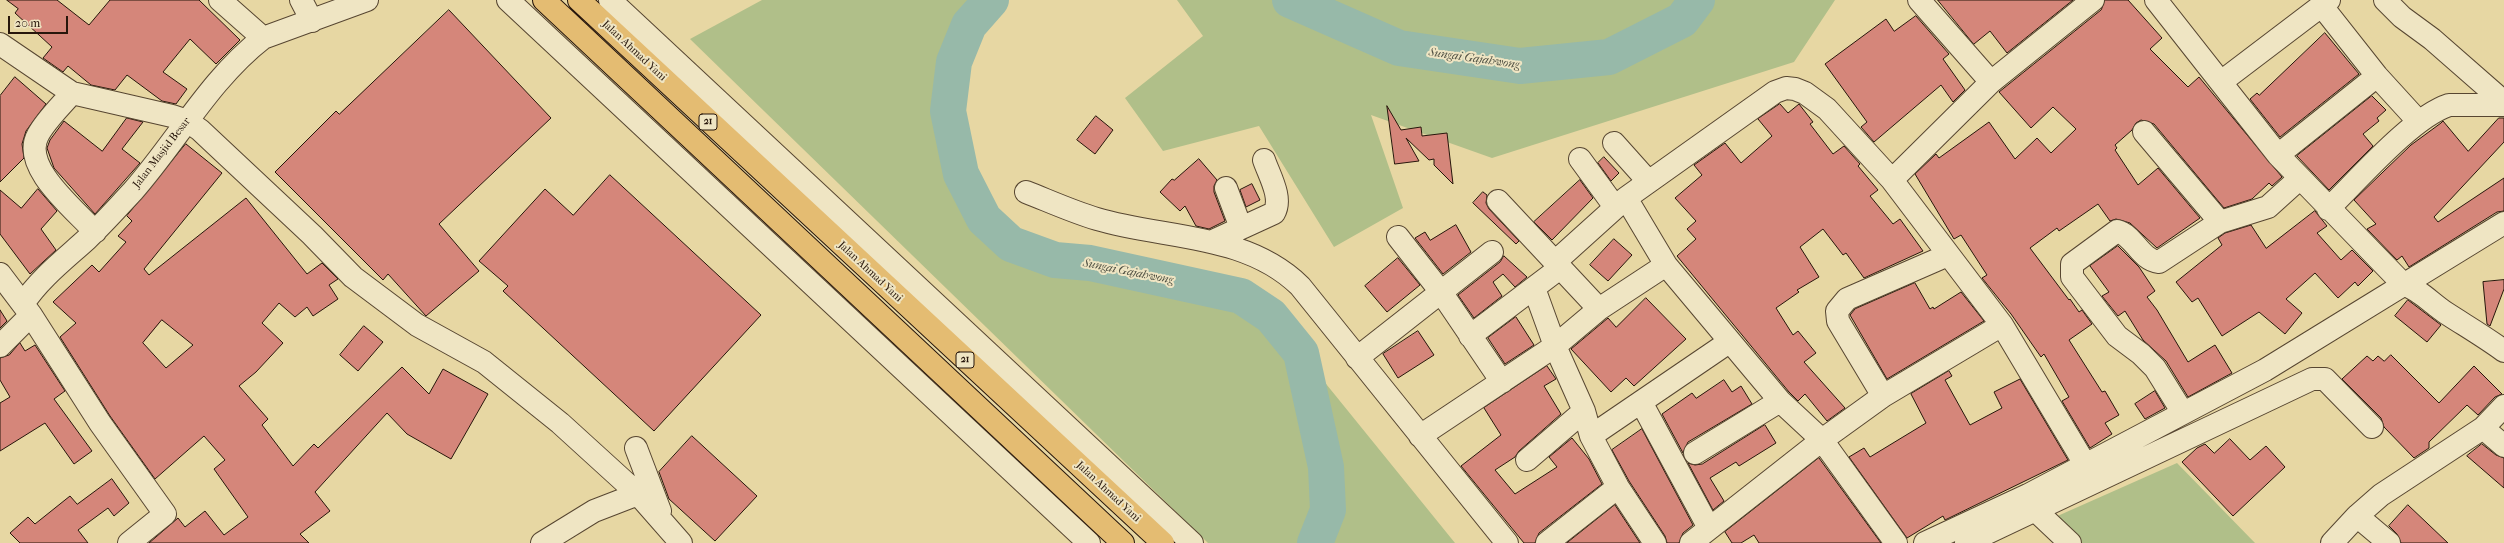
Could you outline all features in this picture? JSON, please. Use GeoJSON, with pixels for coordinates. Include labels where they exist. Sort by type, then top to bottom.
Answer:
{"type":"FeatureCollection","features":[{"type":"Feature","properties":{"kind":"highway","name":"21"},"geometry":{"type":"LineString","coordinates":[[544,0],[1123,543]]}},
{"type":"Feature","properties":{"kind":"highway","name":"Jalan Ahmad Yani"},"geometry":{"type":"LineString","coordinates":[[579,0],[1163,543]]}},
{"type":"Feature","properties":{"kind":"street"},"geometry":{"type":"LineString","coordinates":[[220,0],[263,38]]}},
{"type":"Feature","properties":{"kind":"street"},"geometry":{"type":"LineString","coordinates":[[301,0],[312,20]]}},
{"type":"Feature","properties":{"kind":"street","name":"Jalan Masjid Besar"},"geometry":{"type":"LineString","coordinates":[[0,346],[27,309],[31,291],[95,232],[134,189],[229,69],[263,38],[367,0]]}},
{"type":"Feature","properties":{"kind":"street"},"geometry":{"type":"LineString","coordinates":[[508,0],[616,103],[1089,543]]}},
{"type":"Feature","properties":{"kind":"street"},"geometry":{"type":"LineString","coordinates":[[610,0],[1192,543]]}},
{"type":"Feature","properties":{"kind":"street"},"geometry":{"type":"LineString","coordinates":[[1919,0],[1991,82]]}},
{"type":"Feature","properties":{"kind":"street"},"geometry":{"type":"LineString","coordinates":[[1892,180],[1991,82],[2093,0]]}},
{"type":"Feature","properties":{"kind":"street"},"geometry":{"type":"LineString","coordinates":[[2156,0],[2197,55],[2221,82],[2278,156],[2299,180],[2403,284],[2414,288],[2446,313],[2471,327],[2504,351]]}},
{"type":"Feature","properties":{"kind":"street"},"geometry":{"type":"LineString","coordinates":[[2385,0],[2402,17],[2432,39],[2504,104]]}},
{"type":"Feature","properties":{"kind":"street"},"geometry":{"type":"LineString","coordinates":[[2221,82],[2325,3],[2376,76],[2419,122]]}},
{"type":"Feature","properties":{"kind":"street"},"geometry":{"type":"LineString","coordinates":[[0,44],[72,93],[187,121],[200,130],[353,277],[416,325],[484,362],[560,422],[638,494],[681,543]]}},
{"type":"Feature","properties":{"kind":"street"},"geometry":{"type":"LineString","coordinates":[[2278,156],[2376,76]]}},
{"type":"Feature","properties":{"kind":"street"},"geometry":{"type":"LineString","coordinates":[[1470,336],[1534,288],[1621,202],[1648,181],[1775,92],[1786,88],[1805,93],[1827,109],[1892,180],[2002,325],[2088,473]]}},
{"type":"Feature","properties":{"kind":"street"},"geometry":{"type":"LineString","coordinates":[[72,93],[37,136],[35,153],[39,167],[55,192],[78,212],[95,232]]}},
{"type":"Feature","properties":{"kind":"street"},"geometry":{"type":"LineString","coordinates":[[2328,209],[2419,122],[2449,105],[2504,104]]}},
{"type":"Feature","properties":{"kind":"street"},"geometry":{"type":"LineString","coordinates":[[2144,132],[2220,222]]}},
{"type":"Feature","properties":{"kind":"street"},"geometry":{"type":"LineString","coordinates":[[1614,143],[1648,181]]}},
{"type":"Feature","properties":{"kind":"street"},"geometry":{"type":"LineString","coordinates":[[1580,159],[1621,202],[1666,265],[1729,342],[1780,401],[1822,440],[1896,543]]}},
{"type":"Feature","properties":{"kind":"street"},"geometry":{"type":"LineString","coordinates":[[1213,241],[1274,213],[1276,210],[1276,195],[1264,160]]}},
{"type":"Feature","properties":{"kind":"street"},"geometry":{"type":"LineString","coordinates":[[2180,424],[2155,368],[2117,336],[2072,278],[2070,269],[2072,264],[2117,231],[2126,233],[2142,252],[2158,262],[2220,222],[2268,207],[2299,180]]}},
{"type":"Feature","properties":{"kind":"street"},"geometry":{"type":"LineString","coordinates":[[1226,188],[1241,228]]}},
{"type":"Feature","properties":{"kind":"street"},"geometry":{"type":"LineString","coordinates":[[1026,192],[1097,220],[1213,241],[1272,264],[1287,273],[1300,286],[1507,543]]}},
{"type":"Feature","properties":{"kind":"street"},"geometry":{"type":"LineString","coordinates":[[1498,201],[1599,309]]}},
{"type":"Feature","properties":{"kind":"street"},"geometry":{"type":"LineString","coordinates":[[1966,543],[2031,502],[2180,424],[2218,408],[2276,379],[2403,284],[2489,234],[2504,223]]}},
{"type":"Feature","properties":{"kind":"street"},"geometry":{"type":"LineString","coordinates":[[1398,237],[1440,292],[1502,382]]}},
{"type":"Feature","properties":{"kind":"street"},"geometry":{"type":"LineString","coordinates":[[1357,358],[1492,252]]}},
{"type":"Feature","properties":{"kind":"street"},"geometry":{"type":"LineString","coordinates":[[1883,396],[1838,321],[1837,311],[1847,300],[1948,255]]}},
{"type":"Feature","properties":{"kind":"street"},"geometry":{"type":"LineString","coordinates":[[1420,436],[1555,346],[1599,309],[1666,265]]}},
{"type":"Feature","properties":{"kind":"street"},"geometry":{"type":"LineString","coordinates":[[0,274],[27,309],[100,423],[165,514],[129,543]]}},
{"type":"Feature","properties":{"kind":"street"},"geometry":{"type":"LineString","coordinates":[[1534,288],[1555,346],[1584,411],[1591,436],[1618,487],[1655,543]]}},
{"type":"Feature","properties":{"kind":"street"},"geometry":{"type":"LineString","coordinates":[[1691,543],[1822,440],[1883,396],[2002,325]]}},
{"type":"Feature","properties":{"kind":"street"},"geometry":{"type":"LineString","coordinates":[[1591,436],[1729,342]]}},
{"type":"Feature","properties":{"kind":"street"},"geometry":{"type":"LineString","coordinates":[[2218,408],[2276,379],[2325,379],[2372,427]]}},
{"type":"Feature","properties":{"kind":"street"},"geometry":{"type":"LineString","coordinates":[[1695,453],[1780,401]]}},
{"type":"Feature","properties":{"kind":"street"},"geometry":{"type":"LineString","coordinates":[[1641,402],[1709,528]]}},
{"type":"Feature","properties":{"kind":"street"},"geometry":{"type":"LineString","coordinates":[[2332,543],[2357,516],[2401,481],[2483,428],[2504,406]]}},
{"type":"Feature","properties":{"kind":"street"},"geometry":{"type":"LineString","coordinates":[[1527,460],[1584,411]]}},
{"type":"Feature","properties":{"kind":"street"},"geometry":{"type":"LineString","coordinates":[[2483,428],[2504,446]]}},
{"type":"Feature","properties":{"kind":"street"},"geometry":{"type":"LineString","coordinates":[[636,448],[666,525]]}},
{"type":"Feature","properties":{"kind":"street"},"geometry":{"type":"LineString","coordinates":[[1547,543],[1618,487]]}},
{"type":"Feature","properties":{"kind":"street"},"geometry":{"type":"LineString","coordinates":[[542,543],[594,511],[638,494]]}},
{"type":"Feature","properties":{"kind":"street"},"geometry":{"type":"LineString","coordinates":[[1925,543],[2031,502]]}},
{"type":"Feature","properties":{"kind":"street"},"geometry":{"type":"LineString","coordinates":[[2031,502],[2070,543]]}},
{"type":"Feature","properties":{"kind":"street"},"geometry":{"type":"LineString","coordinates":[[2357,516],[2389,543]]}},
{"type":"Feature","properties":{"kind":"green space"},"geometry":{"type":"Polygon","coordinates":[[[762,0],[993,0],[954,62],[948,111],[1011,244],[1055,260],[1091,263],[1184,282],[1301,353],[1455,543],[1208,543],[690,39],[762,0]]]}},
{"type":"Feature","properties":{"kind":"green space"},"geometry":{"type":"Polygon","coordinates":[[[1177,0],[1835,0],[1794,62],[1492,158],[1371,115],[1403,208],[1334,247],[1259,126],[1163,151],[1125,98],[1203,36],[1177,0]]]}},
{"type":"Feature","properties":{"kind":"green space"},"geometry":{"type":"Polygon","coordinates":[[[2177,463],[2255,543],[2079,543],[2053,518],[2177,463]]]}},
{"type":"Feature","properties":{"kind":"building"},"geometry":{"type":"Polygon","coordinates":[[[7,0],[57,0],[89,25],[110,0],[199,0],[240,40],[216,64],[190,39],[163,72],[187,89],[176,104],[162,101],[127,75],[115,90],[91,85],[68,66],[63,72],[43,58],[52,47],[15,13],[18,9],[7,0]]]}},
{"type":"Feature","properties":{"kind":"building"},"geometry":{"type":"Polygon","coordinates":[[[1938,0],[2073,0],[2007,53],[1990,31],[1974,44],[1938,0]]]}},
{"type":"Feature","properties":{"kind":"building"},"geometry":{"type":"Polygon","coordinates":[[[2105,0],[2128,0],[2162,38],[2150,49],[2188,87],[2199,77],[2282,177],[2272,186],[2269,183],[2252,199],[2224,208],[2154,124],[2141,120],[2136,123],[2132,130],[2115,145],[2117,148],[2115,150],[2138,185],[2158,168],[2200,218],[2157,248],[2130,223],[2116,219],[2110,221],[2098,204],[2059,231],[2057,228],[2030,248],[2069,300],[2070,299],[2079,312],[2082,310],[2092,324],[2069,340],[2102,392],[2105,391],[2119,415],[2105,423],[2112,434],[2090,448],[2062,401],[2069,397],[2044,354],[2041,357],[2011,314],[1982,278],[1987,275],[1961,235],[1954,239],[1915,174],[1936,154],[1939,158],[1989,122],[2015,159],[2037,138],[2051,153],[2076,129],[2053,107],[2031,128],[1999,92],[2101,10],[2105,0]]]}},
{"type":"Feature","properties":{"kind":"building"},"geometry":{"type":"Polygon","coordinates":[[[449,10],[551,118],[439,224],[479,271],[426,316],[388,274],[383,280],[275,172],[336,111],[339,114],[449,10]]]}},
{"type":"Feature","properties":{"kind":"building"},"geometry":{"type":"Polygon","coordinates":[[[1916,16],[1949,54],[1943,59],[1965,90],[1953,102],[1941,85],[1874,142],[1861,127],[1867,122],[1825,64],[1886,19],[1894,31],[1916,16]]]}},
{"type":"Feature","properties":{"kind":"building"},"geometry":{"type":"Polygon","coordinates":[[[2325,33],[2359,74],[2280,137],[2250,99],[2257,93],[2259,95],[2325,33]]]}},
{"type":"Feature","properties":{"kind":"building"},"geometry":{"type":"Polygon","coordinates":[[[15,77],[46,104],[26,131],[22,144],[24,158],[0,182],[0,96],[15,77]]]}},
{"type":"Feature","properties":{"kind":"building"},"geometry":{"type":"Polygon","coordinates":[[[2372,96],[2386,110],[2377,118],[2379,121],[2363,134],[2373,146],[2329,190],[2297,156],[2372,96]]]}},
{"type":"Feature","properties":{"kind":"building"},"geometry":{"type":"Polygon","coordinates":[[[1780,104],[1788,113],[1799,104],[1813,122],[1810,124],[1833,154],[1844,146],[1860,164],[1858,166],[1878,190],[1870,196],[1893,224],[1900,219],[1923,251],[1864,278],[1846,253],[1843,255],[1823,229],[1800,247],[1819,277],[1797,290],[1799,292],[1776,308],[1793,335],[1798,331],[1816,353],[1804,362],[1845,408],[1827,421],[1805,394],[1798,401],[1789,392],[1677,256],[1696,239],[1687,229],[1696,221],[1675,198],[1702,175],[1694,165],[1725,143],[1741,163],[1772,136],[1758,119],[1780,104]]]}},
{"type":"Feature","properties":{"kind":"building"},"geometry":{"type":"Polygon","coordinates":[[[1387,106],[1401,130],[1421,127],[1422,136],[1447,133],[1453,184],[1434,165],[1434,159],[1429,160],[1406,138],[1419,161],[1395,164],[1387,106]]]}},
{"type":"Feature","properties":{"kind":"building"},"geometry":{"type":"Polygon","coordinates":[[[1096,116],[1113,130],[1095,154],[1077,140],[1096,116]]]}},
{"type":"Feature","properties":{"kind":"building"},"geometry":{"type":"Polygon","coordinates":[[[127,118],[143,122],[122,149],[140,163],[95,214],[54,168],[47,148],[50,140],[64,121],[102,151],[127,118]]]}},
{"type":"Feature","properties":{"kind":"building"},"geometry":{"type":"Polygon","coordinates":[[[2499,118],[2504,118],[2504,142],[2434,217],[2438,222],[2504,178],[2504,211],[2497,212],[2409,267],[2402,256],[2397,260],[2367,229],[2376,224],[2354,200],[2411,145],[2443,121],[2468,151],[2499,118]]]}},
{"type":"Feature","properties":{"kind":"building"},"geometry":{"type":"Polygon","coordinates":[[[186,144],[222,173],[144,269],[149,275],[246,198],[307,274],[322,263],[338,279],[329,285],[338,299],[313,316],[307,307],[295,317],[279,303],[262,323],[283,343],[256,372],[239,386],[268,419],[262,425],[293,466],[314,444],[318,448],[402,367],[429,394],[443,369],[488,394],[451,459],[407,434],[387,413],[315,492],[330,511],[300,534],[309,543],[149,543],[178,518],[185,527],[205,511],[224,535],[248,517],[214,469],[225,460],[204,436],[155,479],[110,416],[60,337],[76,323],[53,302],[92,265],[99,272],[126,242],[118,236],[132,221],[127,216],[186,144]],[[162,320],[143,343],[166,368],[193,345],[162,320]]]}},
{"type":"Feature","properties":{"kind":"building"},"geometry":{"type":"Polygon","coordinates":[[[1604,157],[1619,173],[1611,181],[1598,163],[1604,157]]]}},
{"type":"Feature","properties":{"kind":"building"},"geometry":{"type":"Polygon","coordinates":[[[1199,159],[1217,180],[1214,186],[1214,192],[1225,221],[1209,229],[1196,226],[1185,206],[1180,211],[1160,192],[1172,179],[1174,180],[1199,159]]]}},
{"type":"Feature","properties":{"kind":"building"},"geometry":{"type":"Polygon","coordinates":[[[610,175],[761,315],[654,431],[503,291],[508,286],[479,261],[545,189],[573,215],[610,175]]]}},
{"type":"Feature","properties":{"kind":"building"},"geometry":{"type":"Polygon","coordinates":[[[1580,180],[1593,198],[1552,240],[1534,222],[1580,180]]]}},
{"type":"Feature","properties":{"kind":"building"},"geometry":{"type":"Polygon","coordinates":[[[1252,184],[1260,200],[1246,207],[1240,190],[1252,184]]]}},
{"type":"Feature","properties":{"kind":"building"},"geometry":{"type":"Polygon","coordinates":[[[38,189],[57,211],[41,229],[56,250],[30,274],[0,234],[0,190],[21,208],[38,189]]]}},
{"type":"Feature","properties":{"kind":"building"},"geometry":{"type":"Polygon","coordinates":[[[1483,192],[1487,195],[1486,203],[1489,209],[1519,241],[1516,244],[1473,203],[1483,192]]]}},
{"type":"Feature","properties":{"kind":"building"},"geometry":{"type":"Polygon","coordinates":[[[2315,211],[2327,226],[2317,233],[2341,260],[2352,250],[2373,271],[2358,286],[2355,282],[2338,298],[2315,273],[2286,299],[2302,313],[2285,334],[2259,312],[2222,336],[2198,298],[2192,302],[2176,282],[2222,245],[2218,238],[2225,233],[2251,225],[2266,248],[2315,211]]]}},
{"type":"Feature","properties":{"kind":"building"},"geometry":{"type":"Polygon","coordinates":[[[1456,225],[1471,252],[1443,274],[1415,238],[1425,232],[1430,240],[1456,225]]]}},
{"type":"Feature","properties":{"kind":"building"},"geometry":{"type":"Polygon","coordinates":[[[1614,239],[1632,255],[1608,281],[1590,265],[1614,239]]]}},
{"type":"Feature","properties":{"kind":"building"},"geometry":{"type":"Polygon","coordinates":[[[2118,246],[2139,267],[2155,291],[2147,297],[2157,310],[2188,362],[2215,345],[2232,373],[2188,397],[2166,361],[2143,340],[2125,311],[2118,316],[2102,296],[2109,292],[2090,266],[2118,246]]]}},
{"type":"Feature","properties":{"kind":"building"},"geometry":{"type":"Polygon","coordinates":[[[1504,256],[1527,277],[1515,287],[1503,274],[1493,282],[1502,296],[1474,318],[1458,295],[1500,262],[1504,256]]]}},
{"type":"Feature","properties":{"kind":"building"},"geometry":{"type":"Polygon","coordinates":[[[1398,258],[1420,285],[1387,312],[1365,286],[1398,258]]]}},
{"type":"Feature","properties":{"kind":"building"},"geometry":{"type":"Polygon","coordinates":[[[2504,280],[2504,289],[2490,326],[2487,324],[2483,282],[2504,280]]]}},
{"type":"Feature","properties":{"kind":"building"},"geometry":{"type":"Polygon","coordinates":[[[1915,283],[1930,309],[1933,307],[1934,309],[1961,292],[1984,321],[1887,379],[1850,315],[1855,309],[1915,283]]]}},
{"type":"Feature","properties":{"kind":"building"},"geometry":{"type":"Polygon","coordinates":[[[1646,298],[1686,339],[1634,386],[1626,378],[1611,392],[1571,349],[1608,318],[1616,327],[1646,298]]]}},
{"type":"Feature","properties":{"kind":"building"},"geometry":{"type":"Polygon","coordinates":[[[2408,300],[2441,325],[2427,342],[2395,316],[2408,300]]]}},
{"type":"Feature","properties":{"kind":"building"},"geometry":{"type":"Polygon","coordinates":[[[0,310],[7,321],[0,328],[0,310]]]}},
{"type":"Feature","properties":{"kind":"building"},"geometry":{"type":"Polygon","coordinates":[[[1516,317],[1534,345],[1505,364],[1488,338],[1516,317]]]}},
{"type":"Feature","properties":{"kind":"building"},"geometry":{"type":"Polygon","coordinates":[[[364,326],[383,342],[358,371],[340,355],[364,326]]]}},
{"type":"Feature","properties":{"kind":"building"},"geometry":{"type":"Polygon","coordinates":[[[1418,331],[1434,355],[1398,378],[1383,354],[1418,331]]]}},
{"type":"Feature","properties":{"kind":"building"},"geometry":{"type":"Polygon","coordinates":[[[20,343],[25,351],[35,345],[65,391],[54,399],[92,451],[74,464],[45,423],[0,451],[0,403],[10,397],[0,380],[0,358],[9,355],[20,343]]]}},
{"type":"Feature","properties":{"kind":"building"},"geometry":{"type":"Polygon","coordinates":[[[2391,355],[2439,403],[2474,366],[2502,394],[2495,397],[2478,415],[2467,405],[2429,442],[2429,448],[2414,458],[2384,427],[2381,418],[2342,379],[2367,356],[2373,361],[2378,356],[2384,361],[2391,355]]]}},
{"type":"Feature","properties":{"kind":"building"},"geometry":{"type":"Polygon","coordinates":[[[1547,366],[1556,379],[1544,386],[1561,414],[1519,451],[1515,457],[1495,470],[1515,494],[1557,467],[1549,457],[1572,438],[1589,459],[1602,484],[1539,533],[1535,543],[1524,543],[1461,466],[1501,435],[1484,408],[1547,366]]]}},
{"type":"Feature","properties":{"kind":"building"},"geometry":{"type":"Polygon","coordinates":[[[1949,371],[1952,376],[1945,380],[1970,425],[2002,408],[1994,392],[2020,379],[2068,460],[1945,520],[1943,516],[1907,538],[1849,457],[1864,448],[1870,457],[1926,423],[1911,394],[1949,371]]]}},
{"type":"Feature","properties":{"kind":"building"},"geometry":{"type":"Polygon","coordinates":[[[1724,380],[1732,392],[1741,386],[1752,404],[1688,442],[1683,453],[1662,414],[1692,393],[1696,398],[1724,380]]]}},
{"type":"Feature","properties":{"kind":"building"},"geometry":{"type":"Polygon","coordinates":[[[2155,391],[2165,408],[2145,419],[2135,404],[2155,391]]]}},
{"type":"Feature","properties":{"kind":"building"},"geometry":{"type":"Polygon","coordinates":[[[1765,425],[1776,443],[1739,466],[1736,462],[1710,478],[1724,501],[1713,510],[1688,463],[1695,465],[1702,464],[1765,425]]]}},
{"type":"Feature","properties":{"kind":"building"},"geometry":{"type":"Polygon","coordinates":[[[1642,429],[1693,525],[1683,533],[1679,543],[1667,543],[1665,536],[1629,481],[1612,450],[1642,429]]]}},
{"type":"Feature","properties":{"kind":"building"},"geometry":{"type":"Polygon","coordinates":[[[692,436],[757,496],[715,541],[669,499],[659,472],[692,436]]]}},
{"type":"Feature","properties":{"kind":"building"},"geometry":{"type":"Polygon","coordinates":[[[2230,439],[2250,460],[2266,446],[2285,467],[2233,516],[2182,462],[2197,448],[2205,444],[2214,453],[2230,439]]]}},
{"type":"Feature","properties":{"kind":"building"},"geometry":{"type":"Polygon","coordinates":[[[2482,444],[2496,455],[2504,458],[2504,488],[2467,456],[2482,444]]]}},
{"type":"Feature","properties":{"kind":"building"},"geometry":{"type":"Polygon","coordinates":[[[1819,458],[1881,543],[1759,543],[1754,535],[1741,543],[1732,543],[1725,532],[1819,458]]]}},
{"type":"Feature","properties":{"kind":"building"},"geometry":{"type":"Polygon","coordinates":[[[112,479],[129,503],[114,516],[108,508],[78,530],[88,543],[20,543],[10,533],[28,517],[35,524],[70,496],[77,504],[112,479]]]}},
{"type":"Feature","properties":{"kind":"building"},"geometry":{"type":"Polygon","coordinates":[[[1615,505],[1640,543],[1567,543],[1615,505]]]}},
{"type":"Feature","properties":{"kind":"building"},"geometry":{"type":"Polygon","coordinates":[[[2408,505],[2448,543],[2401,543],[2397,534],[2389,526],[2408,505]]]}},
{"type":"Feature","properties":{"kind":"waterway","name":"Sungai Gajahwong"},"geometry":{"type":"LineString","coordinates":[[991,0],[969,25],[954,62],[948,111],[961,174],[984,219],[1011,244],[1055,260],[1090,263],[1241,296],[1271,316],[1301,353],[1326,467],[1328,510],[1315,543]]}},
{"type":"Feature","properties":{"kind":"waterway","name":"Sungai Gajahwong"},"geometry":{"type":"LineString","coordinates":[[1290,0],[1399,48],[1520,66],[1609,57],[1682,20],[1697,0]]}}]}
